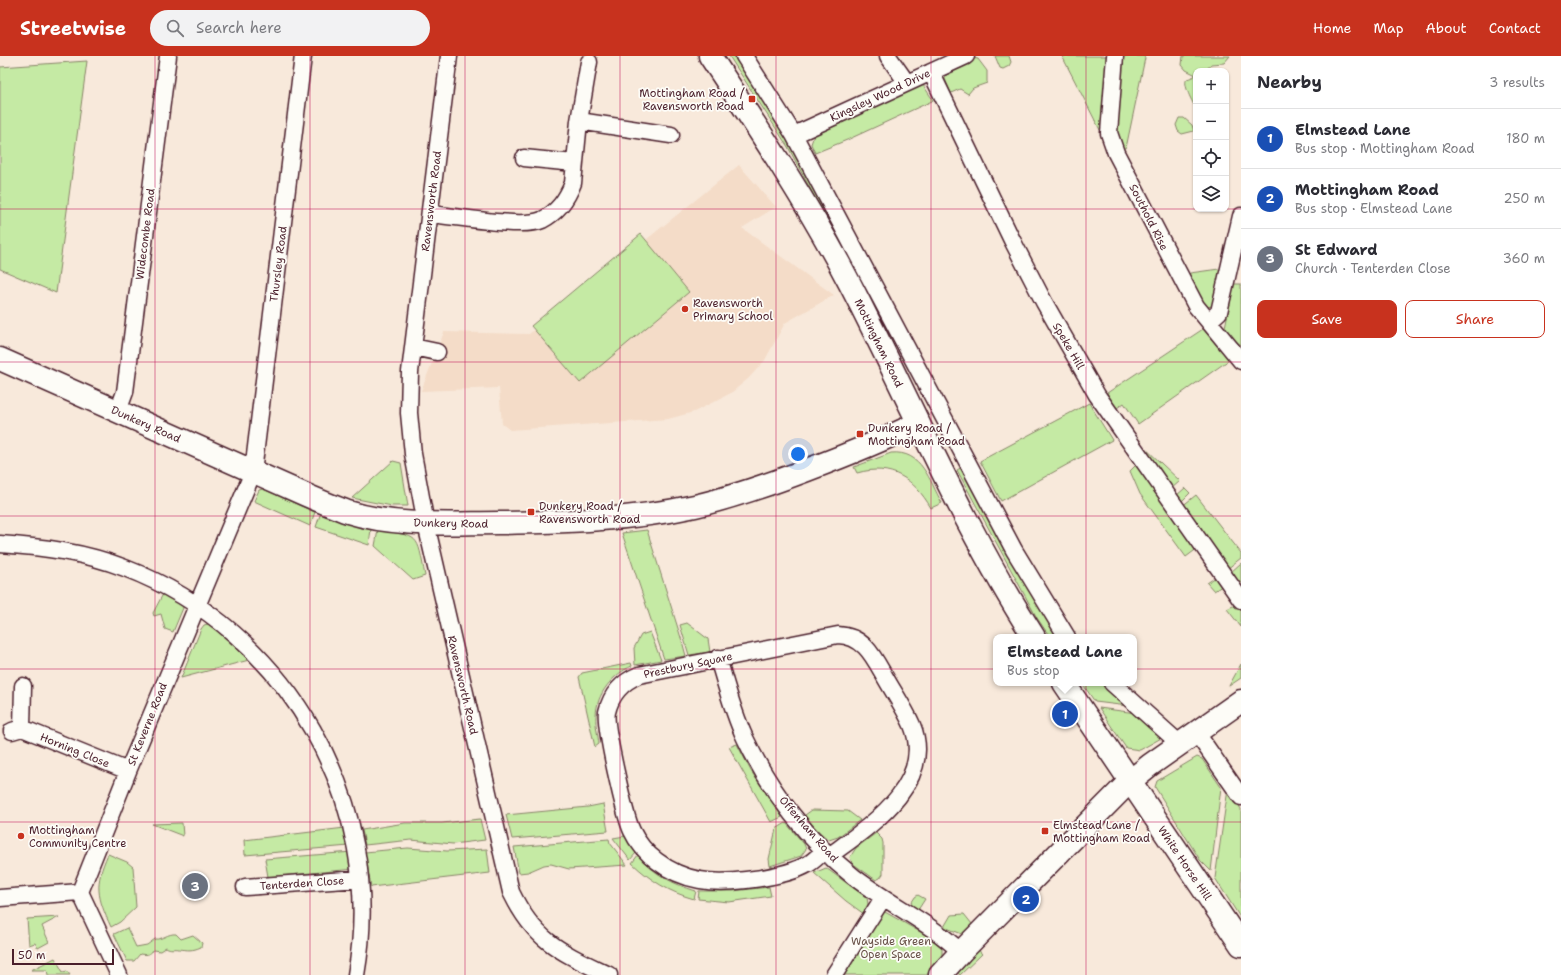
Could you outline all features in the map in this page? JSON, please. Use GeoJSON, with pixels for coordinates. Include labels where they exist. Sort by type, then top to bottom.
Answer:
{"type":"FeatureCollection","features":[{"type":"Feature","properties":{"kind":"street","name":"Widecombe Road"},"geometry":{"type":"LineString","coordinates":[[118,411],[125,392],[168,56]]}},
{"type":"Feature","properties":{"kind":"street","name":"Thursley Road"},"geometry":{"type":"LineString","coordinates":[[253,472],[303,56]]}},
{"type":"Feature","properties":{"kind":"street","name":"Ravensworth Road"},"geometry":{"type":"LineString","coordinates":[[449,56],[413,347],[409,413],[413,454],[426,524],[511,892],[520,910],[553,947],[609,975]]}},
{"type":"Feature","properties":{"kind":"street","name":"Mottingham Road"},"geometry":{"type":"LineString","coordinates":[[710,56],[775,153],[849,283],[992,568],[1032,634]]}},
{"type":"Feature","properties":{"kind":"street","name":"Mottingham Road"},"geometry":{"type":"LineString","coordinates":[[744,56],[794,135],[1014,550],[1065,634]]}},
{"type":"Feature","properties":{"kind":"street"},"geometry":{"type":"LineString","coordinates":[[888,56],[907,83]]}},
{"type":"Feature","properties":{"kind":"street","name":"Kingsley Wood Drive"},"geometry":{"type":"LineString","coordinates":[[794,135],[966,56]]}},
{"type":"Feature","properties":{"kind":"street","name":"Southold Rise"},"geometry":{"type":"LineString","coordinates":[[1115,56],[1109,132],[1116,153],[1196,306],[1241,361]]}},
{"type":"Feature","properties":{"kind":"street"},"geometry":{"type":"LineString","coordinates":[[430,214],[529,223],[542,220],[560,207],[567,198],[573,183],[579,121],[589,62]]}},
{"type":"Feature","properties":{"kind":"street","name":"Speke Hill"},"geometry":{"type":"LineString","coordinates":[[931,72],[1022,260],[1097,395],[1241,600]]}},
{"type":"Feature","properties":{"kind":"street"},"geometry":{"type":"LineString","coordinates":[[579,121],[670,135]]}},
{"type":"Feature","properties":{"kind":"street"},"geometry":{"type":"LineString","coordinates":[[524,158],[574,163]]}},
{"type":"Feature","properties":{"kind":"street"},"geometry":{"type":"LineString","coordinates":[[1209,321],[1219,312],[1241,216]]}},
{"type":"Feature","properties":{"kind":"street"},"geometry":{"type":"LineString","coordinates":[[413,347],[437,352]]}},
{"type":"Feature","properties":{"kind":"street","name":"Dunkery Road"},"geometry":{"type":"LineString","coordinates":[[0,359],[253,472],[348,512],[392,521],[426,524],[550,522],[633,515],[693,506],[734,496],[768,485],[861,449],[918,423]]}},
{"type":"Feature","properties":{"kind":"street","name":"St Keverne Road"},"geometry":{"type":"LineString","coordinates":[[80,892],[196,605],[253,472]]}},
{"type":"Feature","properties":{"kind":"street"},"geometry":{"type":"LineString","coordinates":[[0,544],[43,547],[87,555],[125,568],[168,588],[196,605],[244,642],[272,670],[300,708],[324,749],[345,801],[356,850],[360,879],[361,922],[356,975]]}},
{"type":"Feature","properties":{"kind":"street","name":"Prestbury Square"},"geometry":{"type":"LineString","coordinates":[[838,635],[850,637],[861,642],[876,660],[912,725],[916,744],[912,774],[906,787],[898,798],[883,813],[827,853],[807,865],[782,873],[748,880],[721,883],[705,882],[680,875],[657,861],[645,850],[632,832],[606,723],[606,714],[610,700],[623,684],[639,675],[718,658],[838,635]]}},
{"type":"Feature","properties":{"kind":"street","name":"Offenham Road"},"geometry":{"type":"LineString","coordinates":[[718,658],[731,704],[744,737],[757,762],[784,805],[827,853],[883,898],[935,930],[961,952]]}},
{"type":"Feature","properties":{"kind":"street","name":"Horning Close"},"geometry":{"type":"LineString","coordinates":[[23,686],[17,729],[128,771]]}},
{"type":"Feature","properties":{"kind":"street"},"geometry":{"type":"LineString","coordinates":[[1066,686],[1129,782]]}},
{"type":"Feature","properties":{"kind":"street"},"geometry":{"type":"LineString","coordinates":[[1116,686],[1188,738],[1241,798]]}},
{"type":"Feature","properties":{"kind":"street"},"geometry":{"type":"LineString","coordinates":[[940,975],[1129,782],[1241,701]]}},
{"type":"Feature","properties":{"kind":"street","name":"White Horse Hill"},"geometry":{"type":"LineString","coordinates":[[1129,782],[1241,945]]}},
{"type":"Feature","properties":{"kind":"street","name":"Tenterden Close"},"geometry":{"type":"LineString","coordinates":[[245,887],[360,879]]}},
{"type":"Feature","properties":{"kind":"street"},"geometry":{"type":"LineString","coordinates":[[0,898],[80,892],[114,973]]}},
{"type":"Feature","properties":{"kind":"street"},"geometry":{"type":"LineString","coordinates":[[834,975],[883,898]]}},
{"type":"Feature","properties":{"kind":"shaded area","name":"Ravensworth Primary School"},"geometry":{"type":"Polygon","coordinates":[[[739,165],[776,207],[742,228],[834,295],[785,323],[765,360],[749,378],[731,393],[694,412],[668,419],[510,430],[502,424],[499,388],[421,391],[444,332],[529,334],[739,165]]]}},
{"type":"Feature","properties":{"kind":"green space"},"geometry":{"type":"Polygon","coordinates":[[[729,56],[735,56],[781,126],[845,244],[840,245],[788,147],[729,56]]]}},
{"type":"Feature","properties":{"kind":"green space"},"geometry":{"type":"Polygon","coordinates":[[[995,56],[1009,56],[1011,62],[1009,66],[1003,69],[1000,68],[995,56]]]}},
{"type":"Feature","properties":{"kind":"green space"},"geometry":{"type":"Polygon","coordinates":[[[1062,56],[1109,56],[1102,129],[1100,130],[1062,56]]]}},
{"type":"Feature","properties":{"kind":"green space"},"geometry":{"type":"Polygon","coordinates":[[[1121,56],[1144,56],[1145,58],[1126,148],[1123,148],[1117,134],[1121,56]]]}},
{"type":"Feature","properties":{"kind":"green space"},"geometry":{"type":"Polygon","coordinates":[[[1183,56],[1230,56],[1224,63],[1211,64],[1208,68],[1193,68],[1193,74],[1186,70],[1182,65],[1183,56]]]}},
{"type":"Feature","properties":{"kind":"green space"},"geometry":{"type":"Polygon","coordinates":[[[972,58],[978,59],[987,71],[987,83],[973,88],[968,94],[960,89],[951,93],[945,79],[946,75],[972,58]]]}},
{"type":"Feature","properties":{"kind":"green space"},"geometry":{"type":"Polygon","coordinates":[[[87,61],[56,293],[0,269],[0,67],[87,61]]]}},
{"type":"Feature","properties":{"kind":"green space"},"geometry":{"type":"Polygon","coordinates":[[[1193,77],[1193,102],[1188,94],[1186,85],[1187,79],[1193,77]]]}},
{"type":"Feature","properties":{"kind":"green space"},"geometry":{"type":"Polygon","coordinates":[[[923,85],[933,100],[932,101],[815,153],[811,144],[814,135],[923,85]]]}},
{"type":"Feature","properties":{"kind":"green space"},"geometry":{"type":"Polygon","coordinates":[[[1179,118],[1184,118],[1192,125],[1193,131],[1182,134],[1178,131],[1176,125],[1179,118]]]}},
{"type":"Feature","properties":{"kind":"green space"},"geometry":{"type":"Polygon","coordinates":[[[641,234],[689,292],[580,383],[531,326],[641,234]]]}},
{"type":"Feature","properties":{"kind":"green space"},"geometry":{"type":"Polygon","coordinates":[[[1219,269],[1221,271],[1212,306],[1207,307],[1204,305],[1188,276],[1190,273],[1219,269]]]}},
{"type":"Feature","properties":{"kind":"green space"},"geometry":{"type":"Polygon","coordinates":[[[1234,284],[1241,284],[1241,345],[1224,332],[1234,284]]]}},
{"type":"Feature","properties":{"kind":"green space"},"geometry":{"type":"Polygon","coordinates":[[[1203,329],[1229,360],[1138,424],[1124,403],[1117,408],[1107,393],[1203,329]]]}},
{"type":"Feature","properties":{"kind":"green space"},"geometry":{"type":"Polygon","coordinates":[[[1089,403],[1112,440],[1001,501],[980,461],[1089,403]]]}},
{"type":"Feature","properties":{"kind":"green space"},"geometry":{"type":"Polygon","coordinates":[[[1144,447],[1180,481],[1171,489],[1143,451],[1144,447]]]}},
{"type":"Feature","properties":{"kind":"green space"},"geometry":{"type":"Polygon","coordinates":[[[891,453],[902,453],[917,461],[928,476],[942,503],[931,508],[917,489],[901,476],[881,470],[870,470],[857,473],[854,467],[891,453]]]}},
{"type":"Feature","properties":{"kind":"green space"},"geometry":{"type":"Polygon","coordinates":[[[393,461],[401,463],[408,506],[392,506],[352,498],[393,461]]]}},
{"type":"Feature","properties":{"kind":"green space"},"geometry":{"type":"Polygon","coordinates":[[[1136,465],[1198,548],[1186,557],[1140,494],[1130,471],[1136,465]]]}},
{"type":"Feature","properties":{"kind":"green space"},"geometry":{"type":"Polygon","coordinates":[[[964,466],[1059,634],[1048,634],[1037,618],[957,470],[964,466]]]}},
{"type":"Feature","properties":{"kind":"green space"},"geometry":{"type":"Polygon","coordinates":[[[1185,488],[1190,493],[1180,503],[1176,496],[1185,488]]]}},
{"type":"Feature","properties":{"kind":"green space"},"geometry":{"type":"Polygon","coordinates":[[[263,489],[315,512],[310,526],[254,501],[259,490],[263,489]]]}},
{"type":"Feature","properties":{"kind":"green space"},"geometry":{"type":"Polygon","coordinates":[[[1196,495],[1241,553],[1241,558],[1227,569],[1181,507],[1196,495]]]}},
{"type":"Feature","properties":{"kind":"green space"},"geometry":{"type":"Polygon","coordinates":[[[322,514],[371,529],[369,545],[316,527],[320,515],[322,514]]]}},
{"type":"Feature","properties":{"kind":"green space"},"geometry":{"type":"Polygon","coordinates":[[[378,530],[402,534],[409,536],[414,540],[418,544],[425,576],[413,580],[375,546],[378,530]]]}},
{"type":"Feature","properties":{"kind":"green space"},"geometry":{"type":"Polygon","coordinates":[[[647,530],[686,656],[664,659],[622,533],[647,530]]]}},
{"type":"Feature","properties":{"kind":"green space"},"geometry":{"type":"Polygon","coordinates":[[[1241,563],[1241,588],[1230,573],[1241,563]]]}},
{"type":"Feature","properties":{"kind":"green space"},"geometry":{"type":"Polygon","coordinates":[[[1216,577],[1222,586],[1214,591],[1207,583],[1216,577]]]}},
{"type":"Feature","properties":{"kind":"green space"},"geometry":{"type":"Polygon","coordinates":[[[163,594],[182,605],[183,608],[173,632],[165,629],[161,614],[154,616],[153,613],[163,594]]]}},
{"type":"Feature","properties":{"kind":"green space"},"geometry":{"type":"Polygon","coordinates":[[[1237,604],[1241,610],[1241,627],[1227,609],[1237,604]]]}},
{"type":"Feature","properties":{"kind":"green space"},"geometry":{"type":"Polygon","coordinates":[[[687,623],[708,639],[710,652],[689,655],[680,625],[687,623]]]}},
{"type":"Feature","properties":{"kind":"green space"},"geometry":{"type":"Polygon","coordinates":[[[208,624],[230,641],[249,660],[181,678],[201,629],[204,625],[208,624]]]}},
{"type":"Feature","properties":{"kind":"green space"},"geometry":{"type":"Polygon","coordinates":[[[650,632],[661,660],[635,665],[634,648],[641,635],[650,632]]]}},
{"type":"Feature","properties":{"kind":"green space"},"geometry":{"type":"Polygon","coordinates":[[[631,663],[632,666],[618,674],[612,680],[602,693],[599,700],[596,726],[599,744],[595,747],[579,677],[582,673],[631,663]]]}},
{"type":"Feature","properties":{"kind":"green space"},"geometry":{"type":"Polygon","coordinates":[[[1241,664],[1241,678],[1229,686],[1241,664]]]}},
{"type":"Feature","properties":{"kind":"green space"},"geometry":{"type":"Polygon","coordinates":[[[1084,686],[1107,686],[1128,706],[1095,702],[1084,686]]]}},
{"type":"Feature","properties":{"kind":"green space"},"geometry":{"type":"Polygon","coordinates":[[[1099,708],[1136,713],[1163,737],[1140,750],[1126,748],[1099,708]]]}},
{"type":"Feature","properties":{"kind":"green space"},"geometry":{"type":"Polygon","coordinates":[[[737,744],[751,771],[782,817],[771,822],[729,747],[737,744]]]}},
{"type":"Feature","properties":{"kind":"green space"},"geometry":{"type":"Polygon","coordinates":[[[1197,757],[1202,759],[1221,787],[1211,871],[1200,860],[1155,787],[1157,781],[1197,757]]]}},
{"type":"Feature","properties":{"kind":"green space"},"geometry":{"type":"Polygon","coordinates":[[[1228,789],[1241,809],[1241,919],[1215,878],[1228,789]]]}},
{"type":"Feature","properties":{"kind":"green space"},"geometry":{"type":"Polygon","coordinates":[[[603,804],[608,831],[512,839],[506,815],[588,807],[603,804]]]}},
{"type":"Feature","properties":{"kind":"green space"},"geometry":{"type":"Polygon","coordinates":[[[812,810],[848,811],[860,820],[838,837],[829,840],[815,828],[805,815],[812,810]]]}},
{"type":"Feature","properties":{"kind":"green space"},"geometry":{"type":"Polygon","coordinates":[[[480,819],[485,840],[453,844],[411,840],[365,845],[362,830],[405,823],[442,823],[480,819]]]}},
{"type":"Feature","properties":{"kind":"green space"},"geometry":{"type":"Polygon","coordinates":[[[182,823],[183,836],[152,824],[182,823]]]}},
{"type":"Feature","properties":{"kind":"green space"},"geometry":{"type":"Polygon","coordinates":[[[786,823],[804,844],[806,849],[801,856],[770,866],[769,859],[776,829],[786,823]]]}},
{"type":"Feature","properties":{"kind":"green space"},"geometry":{"type":"Polygon","coordinates":[[[345,828],[349,846],[245,855],[244,840],[345,828]]]}},
{"type":"Feature","properties":{"kind":"green space"},"geometry":{"type":"Polygon","coordinates":[[[876,833],[882,839],[883,843],[883,874],[876,880],[852,863],[850,857],[856,848],[876,833]]]}},
{"type":"Feature","properties":{"kind":"green space"},"geometry":{"type":"Polygon","coordinates":[[[625,836],[636,853],[630,860],[613,838],[625,836]]]}},
{"type":"Feature","properties":{"kind":"green space"},"geometry":{"type":"Polygon","coordinates":[[[609,839],[610,843],[627,865],[569,869],[551,864],[544,865],[528,872],[519,873],[514,847],[609,839]]]}},
{"type":"Feature","properties":{"kind":"green space"},"geometry":{"type":"Polygon","coordinates":[[[408,848],[447,851],[487,849],[490,873],[371,887],[365,852],[408,848]]]}},
{"type":"Feature","properties":{"kind":"green space"},"geometry":{"type":"Polygon","coordinates":[[[352,852],[354,869],[268,877],[265,859],[352,852]]]}},
{"type":"Feature","properties":{"kind":"green space"},"geometry":{"type":"Polygon","coordinates":[[[108,854],[127,862],[133,867],[136,907],[120,922],[111,927],[100,899],[99,891],[101,874],[108,854]]]}},
{"type":"Feature","properties":{"kind":"green space"},"geometry":{"type":"Polygon","coordinates":[[[638,855],[650,868],[664,878],[696,891],[694,899],[668,889],[646,875],[632,863],[638,855]]]}},
{"type":"Feature","properties":{"kind":"green space"},"geometry":{"type":"Polygon","coordinates":[[[826,868],[867,898],[868,904],[864,914],[846,901],[814,873],[826,868]]]}},
{"type":"Feature","properties":{"kind":"green space"},"geometry":{"type":"Polygon","coordinates":[[[769,887],[771,896],[729,902],[698,899],[699,891],[733,891],[769,887]]]}},
{"type":"Feature","properties":{"kind":"green space"},"geometry":{"type":"Polygon","coordinates":[[[918,895],[925,899],[918,910],[910,905],[918,895]]]}},
{"type":"Feature","properties":{"kind":"green space","name":"Wayside Green Open Space"},"geometry":{"type":"Polygon","coordinates":[[[885,912],[929,937],[942,948],[942,957],[927,975],[841,975],[880,913],[885,912]]]}},
{"type":"Feature","properties":{"kind":"green space"},"geometry":{"type":"Polygon","coordinates":[[[964,914],[972,924],[962,934],[944,927],[951,915],[964,914]]]}},
{"type":"Feature","properties":{"kind":"green space"},"geometry":{"type":"Polygon","coordinates":[[[59,917],[42,926],[49,942],[38,948],[35,943],[29,945],[27,919],[59,917]]]}},
{"type":"Feature","properties":{"kind":"green space"},"geometry":{"type":"Polygon","coordinates":[[[127,928],[136,947],[147,945],[155,939],[173,934],[176,934],[181,939],[193,935],[202,943],[201,947],[192,950],[171,949],[166,947],[160,951],[153,950],[148,954],[140,954],[134,961],[127,961],[114,934],[127,928]]]}},
{"type":"Feature","properties":{"kind":"green space"},"geometry":{"type":"Polygon","coordinates":[[[976,947],[982,954],[960,975],[953,969],[976,947]]]}},
{"type":"Feature","properties":{"kind":"green space"},"geometry":{"type":"Polygon","coordinates":[[[55,958],[63,972],[67,971],[70,975],[48,975],[47,970],[31,970],[55,958]]]}},
{"type":"Feature","properties":{"kind":"place","name":"Mottingham Road / Ravensworth Road"},"geometry":{"type":"Point","coordinates":[752,99]}},
{"type":"Feature","properties":{"kind":"place","name":"Ravensworth Primary School"},"geometry":{"type":"Point","coordinates":[685,309]}},
{"type":"Feature","properties":{"kind":"place","name":"Dunkery Road / Mottingham Road"},"geometry":{"type":"Point","coordinates":[860,434]}},
{"type":"Feature","properties":{"kind":"place","name":"Dunkery Road / Ravensworth Road"},"geometry":{"type":"Point","coordinates":[531,512]}},
{"type":"Feature","properties":{"kind":"place","name":"Elmstead Lane"},"geometry":{"type":"Point","coordinates":[1065,714]}},
{"type":"Feature","properties":{"kind":"place","name":"Elmstead Lane / Mottingham Road"},"geometry":{"type":"Point","coordinates":[1045,831]}},
{"type":"Feature","properties":{"kind":"place","name":"Mottingham Community Centre"},"geometry":{"type":"Point","coordinates":[21,836]}},
{"type":"Feature","properties":{"kind":"place","name":"St Edward"},"geometry":{"type":"Point","coordinates":[195,886]}},
{"type":"Feature","properties":{"kind":"place","name":"Mottingham Road"},"geometry":{"type":"Point","coordinates":[1026,899]}}]}
